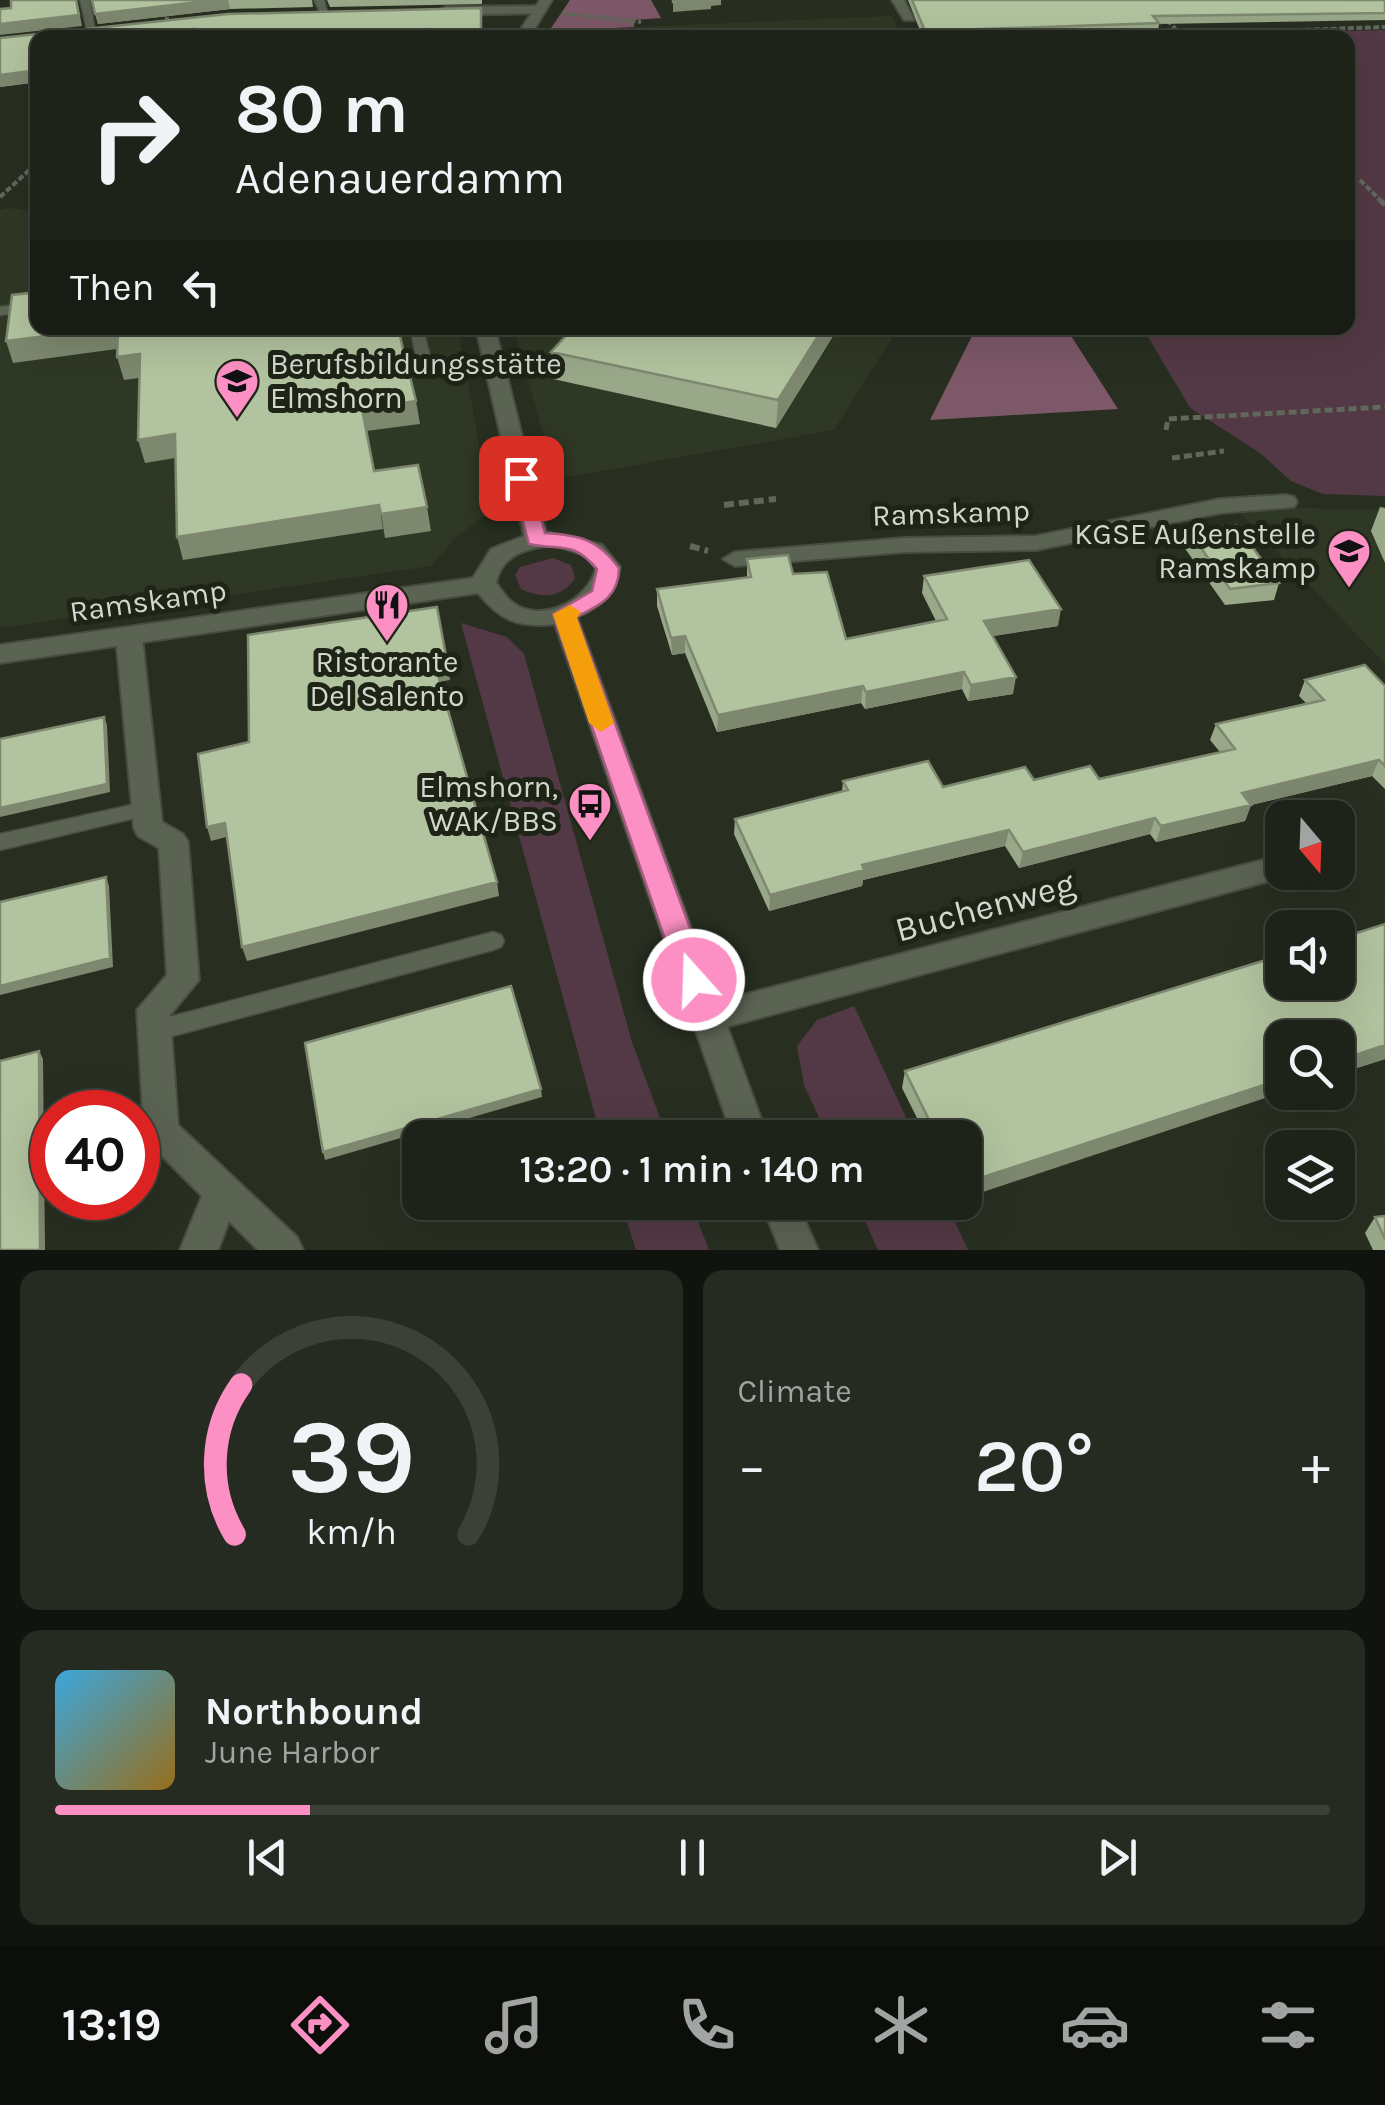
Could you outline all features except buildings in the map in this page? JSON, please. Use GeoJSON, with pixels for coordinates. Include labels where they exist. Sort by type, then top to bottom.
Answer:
{"type":"FeatureCollection","features":[{"type":"Feature","properties":{"kind":"street"},"geometry":{"type":"LineString","coordinates":[[898,0],[909,17]]}},
{"type":"Feature","properties":{"kind":"street"},"geometry":{"type":"LineString","coordinates":[[434,11],[541,5]]}},
{"type":"Feature","properties":{"kind":"street"},"geometry":{"type":"LineString","coordinates":[[527,30],[541,5]]}},
{"type":"Feature","properties":{"kind":"street"},"geometry":{"type":"LineString","coordinates":[[306,14],[322,7],[344,13]]}},
{"type":"Feature","properties":{"kind":"street"},"geometry":{"type":"LineString","coordinates":[[92,30],[110,28]]}},
{"type":"Feature","properties":{"kind":"street"},"geometry":{"type":"LineString","coordinates":[[487,335],[536,539]]}},
{"type":"Feature","properties":{"kind":"street","name":"Ramskamp"},"geometry":{"type":"LineString","coordinates":[[735,559],[904,545],[1036,543],[1220,506],[1286,502]]}},
{"type":"Feature","properties":{"kind":"street"},"geometry":{"type":"LineString","coordinates":[[536,539],[574,541],[590,547],[608,568],[608,582],[600,596],[564,614],[520,615],[490,597],[484,584],[492,561],[518,544],[536,539]]}},
{"type":"Feature","properties":{"kind":"street","name":"Ramskamp"},"geometry":{"type":"LineString","coordinates":[[0,654],[484,584]]}},
{"type":"Feature","properties":{"kind":"street"},"geometry":{"type":"LineString","coordinates":[[564,614],[744,1120]]}},
{"type":"Feature","properties":{"kind":"street"},"geometry":{"type":"LineString","coordinates":[[129,637],[148,828],[173,842],[183,980],[153,1010],[161,1132],[221,1194],[284,1250]]}},
{"type":"Feature","properties":{"kind":"street","name":"Buchenweg"},"geometry":{"type":"LineString","coordinates":[[707,1018],[1265,871]]}},
{"type":"Feature","properties":{"kind":"street"},"geometry":{"type":"LineString","coordinates":[[200,1250],[221,1194]]}},
{"type":"Feature","properties":{"kind":"street"},"geometry":{"type":"LineString","coordinates":[[787,1220],[800,1250]]}},
{"type":"Feature","properties":{"kind":"lane"},"geometry":{"type":"LineString","coordinates":[[85,0],[92,30]]}},
{"type":"Feature","properties":{"kind":"lane"},"geometry":{"type":"LineString","coordinates":[[0,310],[30,307]]}},
{"type":"Feature","properties":{"kind":"lane"},"geometry":{"type":"LineString","coordinates":[[418,335],[423,356]]}},
{"type":"Feature","properties":{"kind":"lane"},"geometry":{"type":"LineString","coordinates":[[0,842],[145,808]]}},
{"type":"Feature","properties":{"kind":"lane"},"geometry":{"type":"LineString","coordinates":[[154,1032],[494,941]]}},
{"type":"Feature","properties":{"kind":"path"},"geometry":{"type":"LineString","coordinates":[[164,0],[169,30]]}},
{"type":"Feature","properties":{"kind":"path"},"geometry":{"type":"LineString","coordinates":[[541,5],[640,22]]}},
{"type":"Feature","properties":{"kind":"path"},"geometry":{"type":"LineString","coordinates":[[1158,11],[1176,30]]}},
{"type":"Feature","properties":{"kind":"path"},"geometry":{"type":"LineString","coordinates":[[1287,20],[1298,30],[1385,28]]}},
{"type":"Feature","properties":{"kind":"path"},"geometry":{"type":"LineString","coordinates":[[1200,22],[1208,30]]}},
{"type":"Feature","properties":{"kind":"path"},"geometry":{"type":"LineString","coordinates":[[0,197],[30,169]]}},
{"type":"Feature","properties":{"kind":"path"},"geometry":{"type":"LineString","coordinates":[[1360,180],[1385,205]]}},
{"type":"Feature","properties":{"kind":"path"},"geometry":{"type":"LineString","coordinates":[[1166,430],[1168,419],[1385,407]]}},
{"type":"Feature","properties":{"kind":"path"},"geometry":{"type":"LineString","coordinates":[[1172,458],[1224,451]]}},
{"type":"Feature","properties":{"kind":"path"},"geometry":{"type":"LineString","coordinates":[[724,504],[776,499]]}},
{"type":"Feature","properties":{"kind":"shaded area"},"geometry":{"type":"Polygon","coordinates":[[[570,0],[651,0],[661,18],[634,20],[634,27],[550,30],[570,0]]]}},
{"type":"Feature","properties":{"kind":"shaded area"},"geometry":{"type":"Polygon","coordinates":[[[891,16],[899,30],[572,30],[891,16]]]}},
{"type":"Feature","properties":{"kind":"shaded area"},"geometry":{"type":"Polygon","coordinates":[[[1385,30],[1385,496],[1323,494],[1291,481],[1260,453],[1190,408],[1147,335],[1355,335],[1355,31],[1385,30]]]}},
{"type":"Feature","properties":{"kind":"shaded area","name":"Berufsbildungsstätte Elmshorn"},"geometry":{"type":"Polygon","coordinates":[[[0,210],[30,211],[30,335],[459,335],[491,511],[456,537],[431,566],[0,628],[0,210]]]}},
{"type":"Feature","properties":{"kind":"shaded area"},"geometry":{"type":"Polygon","coordinates":[[[515,335],[894,335],[834,430],[556,479],[515,335]]]}},
{"type":"Feature","properties":{"kind":"shaded area"},"geometry":{"type":"Polygon","coordinates":[[[972,335],[1070,335],[1118,409],[930,420],[972,335]]]}},
{"type":"Feature","properties":{"kind":"shaded area","name":"KGSE Außenstelle Ramskamp"},"geometry":{"type":"Polygon","coordinates":[[[1292,508],[1385,510],[1385,664],[1240,513],[1292,508]]]}},
{"type":"Feature","properties":{"kind":"shaded area"},"geometry":{"type":"Polygon","coordinates":[[[553,558],[571,565],[575,578],[570,585],[551,595],[521,589],[515,575],[520,567],[553,558]]]}},
{"type":"Feature","properties":{"kind":"shaded area"},"geometry":{"type":"Polygon","coordinates":[[[461,623],[507,637],[524,654],[632,1042],[661,1120],[596,1120],[461,623]]]}},
{"type":"Feature","properties":{"kind":"shaded area"},"geometry":{"type":"Polygon","coordinates":[[[854,1006],[907,1120],[820,1120],[804,1085],[797,1046],[817,1020],[854,1006]]]}},
{"type":"Feature","properties":{"kind":"shaded area"},"geometry":{"type":"Polygon","coordinates":[[[626,1220],[698,1220],[709,1250],[636,1250],[626,1220]]]}},
{"type":"Feature","properties":{"kind":"shaded area"},"geometry":{"type":"Polygon","coordinates":[[[865,1220],[954,1220],[968,1250],[878,1250],[865,1220]]]}},
{"type":"Feature","properties":{"kind":"slow traffic"},"geometry":{"type":"LineString","coordinates":[[570,612],[564,614],[601,723]]}},
{"type":"Feature","properties":{"kind":"place","name":"Berufsbildungsstätte Elmshorn"},"geometry":{"type":"Point","coordinates":[237,419]}},
{"type":"Feature","properties":{"kind":"place","name":"KGSE Außenstelle Ramskamp"},"geometry":{"type":"Point","coordinates":[1349,589]}},
{"type":"Feature","properties":{"kind":"place","name":"Ristorante Del Salento"},"geometry":{"type":"Point","coordinates":[387,643]}},
{"type":"Feature","properties":{"kind":"place","name":"Elmshorn, WAK/BBS"},"geometry":{"type":"Point","coordinates":[590,842]}},
{"type":"Feature","properties":{"kind":"route"},"geometry":{"type":"LineString","coordinates":[[521,478],[536,539],[556,538],[590,547],[602,556],[608,568],[608,582],[600,596],[585,607],[564,614],[694,980]]}}]}
